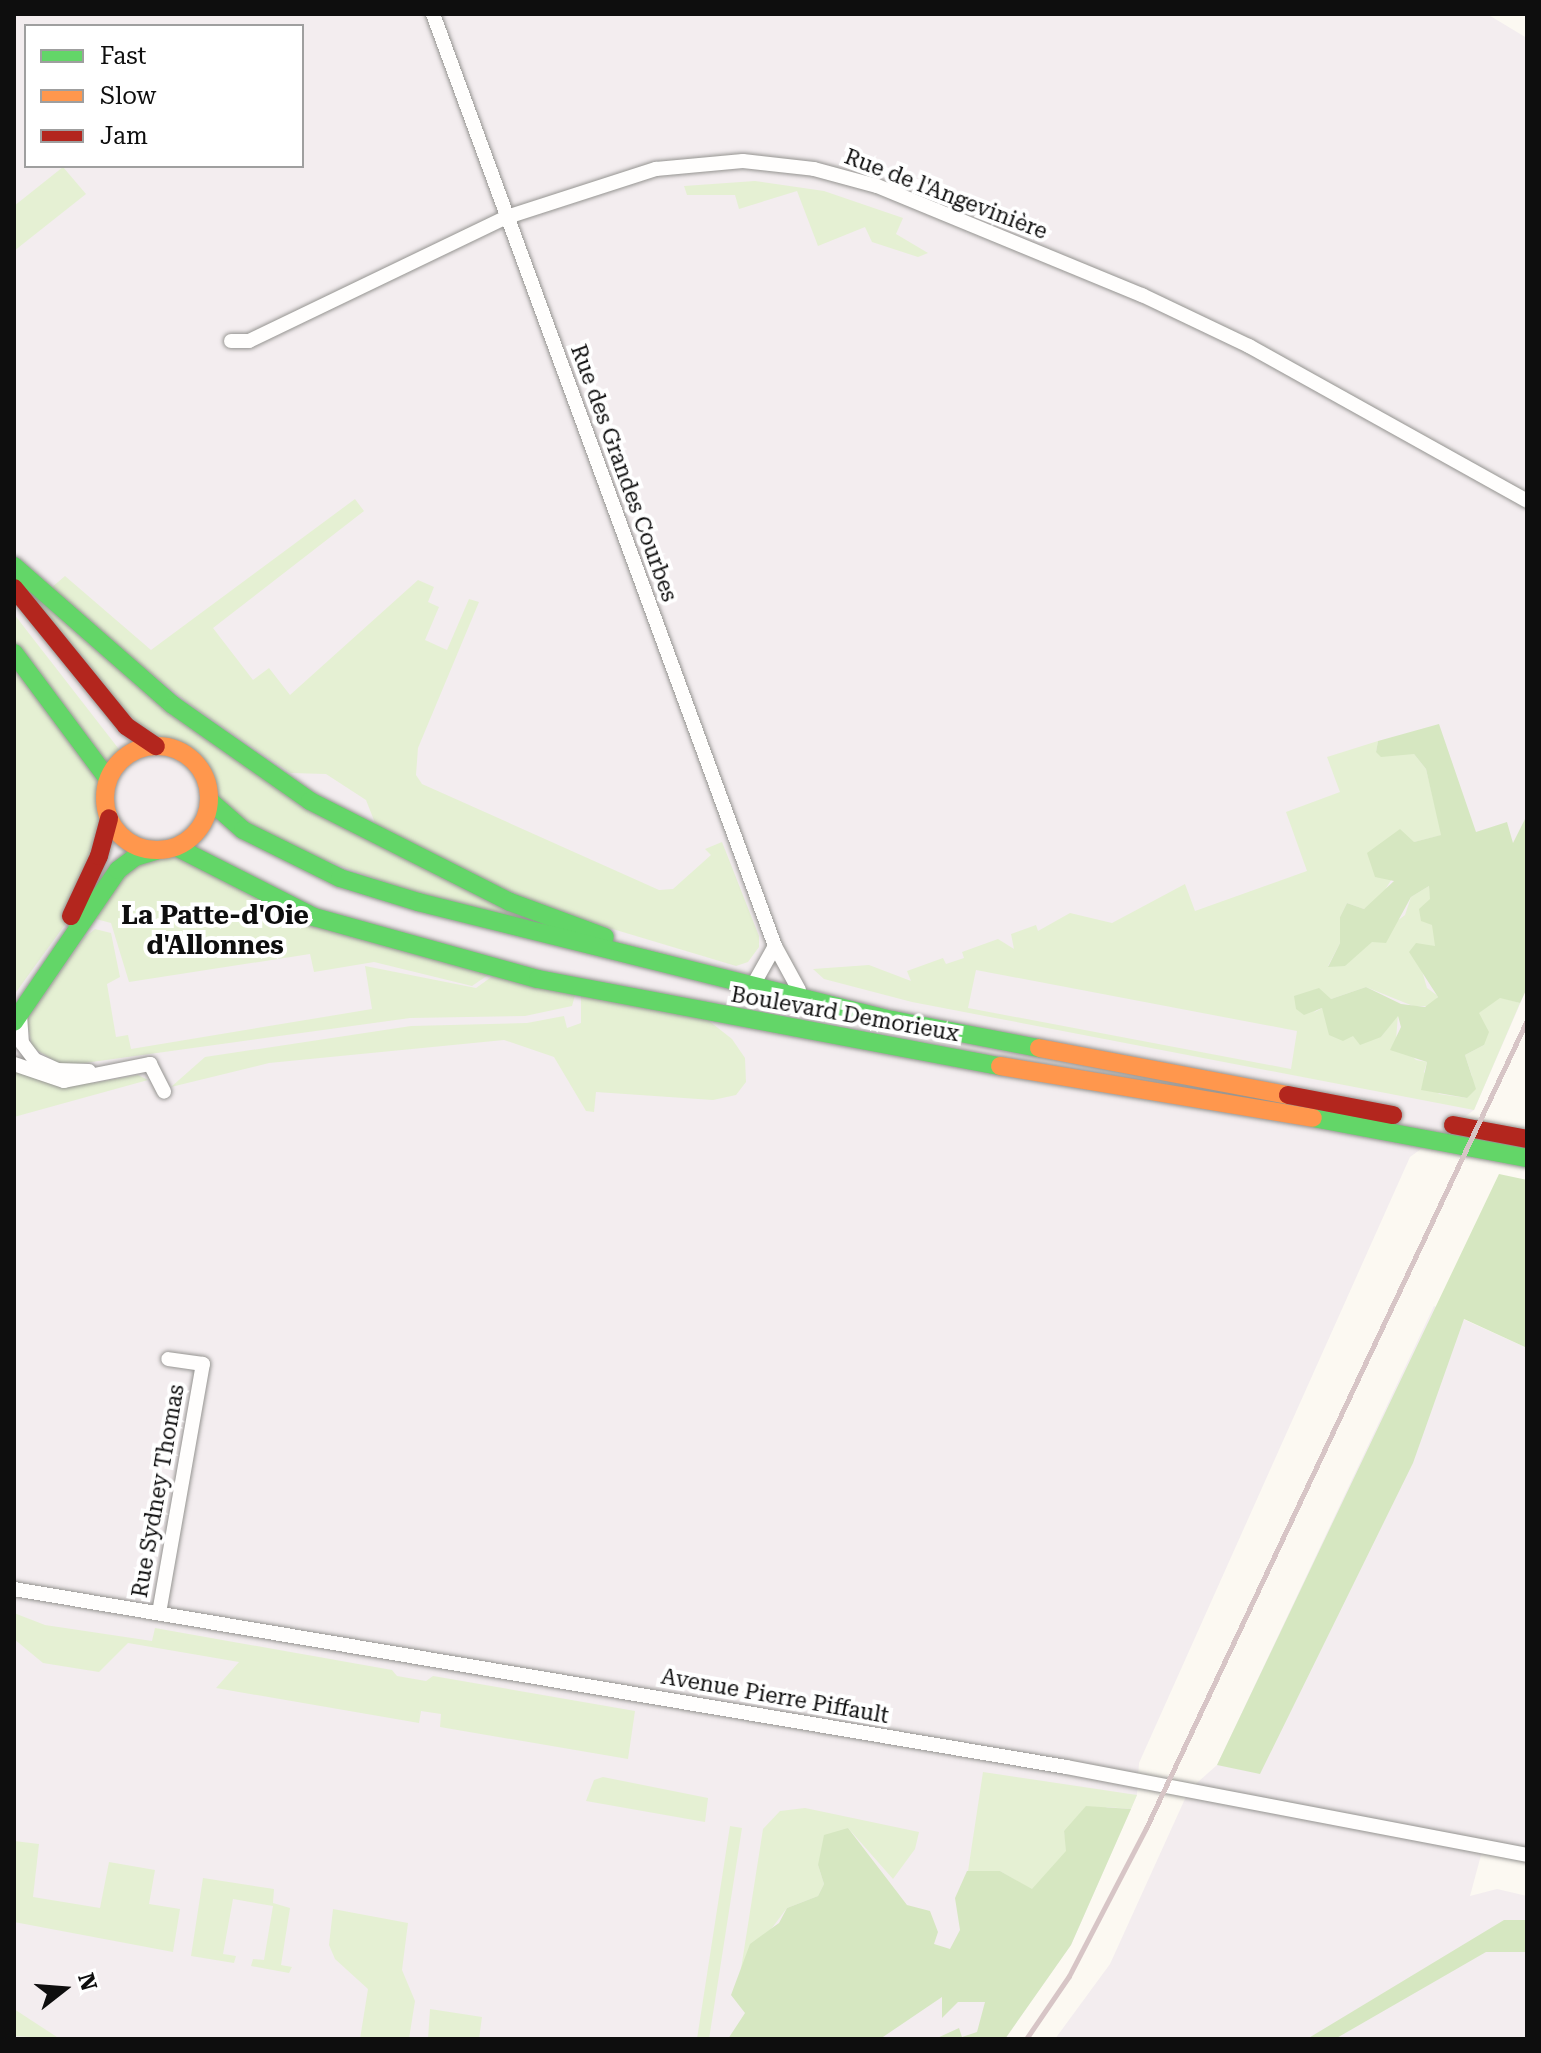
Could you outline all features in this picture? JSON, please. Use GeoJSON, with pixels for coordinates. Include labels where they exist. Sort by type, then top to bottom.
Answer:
{"type":"FeatureCollection","features":[{"type":"Feature","properties":{"kind":"main road"},"geometry":{"type":"LineString","coordinates":[[14,566],[173,705],[310,801],[367,833],[562,924],[755,985],[799,990],[893,1020]]}},
{"type":"Feature","properties":{"kind":"main road"},"geometry":{"type":"LineString","coordinates":[[14,588],[126,726],[156,746],[177,750],[194,761],[206,779],[209,800],[201,829],[176,847],[135,857],[118,870],[17,1018]]}},
{"type":"Feature","properties":{"kind":"main road"},"geometry":{"type":"LineString","coordinates":[[14,653],[108,779],[109,818],[77,908],[14,995]]}},
{"type":"Feature","properties":{"kind":"main road"},"geometry":{"type":"LineString","coordinates":[[108,779],[132,752],[156,746]]}},
{"type":"Feature","properties":{"kind":"main road","name":"Boulevard Demorieux"},"geometry":{"type":"LineString","coordinates":[[209,800],[243,830],[340,878],[755,985],[893,1020],[1527,1139]]}},
{"type":"Feature","properties":{"kind":"main road"},"geometry":{"type":"LineString","coordinates":[[109,818],[128,841],[156,851]]}},
{"type":"Feature","properties":{"kind":"main road","name":"Boulevard Demorieux"},"geometry":{"type":"LineString","coordinates":[[176,847],[314,917],[538,979],[803,1033],[1460,1142],[1527,1158]]}},
{"type":"Feature","properties":{"kind":"street","name":"Rue des Grandes Courbes"},"geometry":{"type":"LineString","coordinates":[[433,14],[775,946],[799,990]]}},
{"type":"Feature","properties":{"kind":"street","name":"Rue de l'Angevinière"},"geometry":{"type":"LineString","coordinates":[[231,341],[249,341],[507,217],[656,169],[743,161],[814,169],[865,183],[1142,295],[1249,346],[1527,501]]}},
{"type":"Feature","properties":{"kind":"street"},"geometry":{"type":"LineString","coordinates":[[755,985],[775,946]]}},
{"type":"Feature","properties":{"kind":"street"},"geometry":{"type":"LineString","coordinates":[[17,1018],[22,1043],[35,1060],[57,1070],[106,1072]]}},
{"type":"Feature","properties":{"kind":"street"},"geometry":{"type":"LineString","coordinates":[[14,1064],[64,1081],[150,1064],[164,1092]]}},
{"type":"Feature","properties":{"kind":"street","name":"Rue Sydney Thomas"},"geometry":{"type":"LineString","coordinates":[[159,1613],[203,1364],[168,1359]]}},
{"type":"Feature","properties":{"kind":"street","name":"Avenue Pierre Piffault"},"geometry":{"type":"LineString","coordinates":[[14,1589],[1051,1764],[1527,1855]]}},
{"type":"Feature","properties":{"kind":"shaded area"},"geometry":{"type":"Polygon","coordinates":[[[14,14],[1487,14],[1527,38],[1527,988],[1474,1110],[1410,1157],[1139,1763],[1137,1795],[1071,1945],[1005,2039],[14,2039],[14,14]]]}},
{"type":"Feature","properties":{"kind":"shaded area"},"geometry":{"type":"Polygon","coordinates":[[[1434,1306],[1527,1348],[1527,1855],[1484,1844],[1470,1896],[1497,1889],[1527,1896],[1527,2039],[1055,2039],[1110,1964],[1189,1790],[1217,1765],[1434,1306]]]}},
{"type":"Feature","properties":{"kind":"green space"},"geometry":{"type":"Polygon","coordinates":[[[62,168],[86,194],[14,251],[14,206],[62,168]]]}},
{"type":"Feature","properties":{"kind":"green space"},"geometry":{"type":"Polygon","coordinates":[[[755,181],[824,191],[903,218],[896,234],[928,253],[918,257],[872,242],[865,227],[818,246],[797,191],[739,209],[735,195],[687,195],[684,186],[755,181]]]}},
{"type":"Feature","properties":{"kind":"green space"},"geometry":{"type":"Polygon","coordinates":[[[355,499],[364,511],[213,628],[253,680],[269,668],[290,695],[418,580],[434,587],[428,602],[439,607],[425,640],[447,650],[469,599],[479,602],[418,748],[416,775],[422,784],[659,890],[673,889],[711,855],[705,849],[722,842],[759,936],[759,947],[748,962],[736,966],[546,909],[377,828],[366,800],[326,774],[291,773],[198,710],[90,626],[51,588],[65,576],[151,650],[355,499]]]}},
{"type":"Feature","properties":{"kind":"green space"},"geometry":{"type":"Polygon","coordinates":[[[14,588],[35,589],[310,801],[562,924],[488,920],[243,830],[209,789],[194,761],[177,750],[156,746],[14,588]]]}},
{"type":"Feature","properties":{"kind":"green space"},"geometry":{"type":"Polygon","coordinates":[[[14,614],[125,757],[108,779],[106,809],[77,908],[14,995],[14,614]]]}},
{"type":"Feature","properties":{"kind":"green space"},"geometry":{"type":"Polygon","coordinates":[[[1439,724],[1476,832],[1507,822],[1513,843],[1527,815],[1527,988],[1520,1003],[1500,998],[1479,1013],[1489,1032],[1484,1045],[1465,1055],[1476,1089],[1467,1098],[1421,1090],[1427,1062],[1390,1050],[1401,1027],[1398,1016],[1381,1037],[1360,1045],[1353,1036],[1343,1041],[1329,1035],[1322,1008],[1304,1015],[1296,1009],[1294,996],[1319,988],[1331,999],[1366,987],[1401,1004],[1425,1007],[1438,997],[1409,952],[1416,943],[1435,946],[1432,925],[1421,921],[1419,909],[1430,899],[1429,886],[1411,897],[1386,943],[1372,942],[1345,966],[1328,967],[1340,943],[1340,917],[1347,903],[1364,909],[1394,881],[1375,877],[1367,853],[1400,829],[1414,842],[1441,835],[1426,769],[1414,754],[1381,757],[1376,752],[1378,741],[1439,724]]]}},
{"type":"Feature","properties":{"kind":"green space"},"geometry":{"type":"Polygon","coordinates":[[[1378,741],[1376,752],[1414,754],[1426,769],[1442,835],[1414,842],[1379,900],[1364,909],[1347,903],[1340,917],[1340,943],[1328,966],[1345,966],[1350,957],[1405,915],[1411,897],[1429,886],[1436,946],[1421,948],[1420,964],[1427,988],[1438,996],[1431,1006],[1413,1006],[1366,987],[1331,999],[1313,1013],[1322,1008],[1328,1019],[1353,1036],[1381,1037],[1398,1015],[1396,1040],[1416,1060],[1427,1062],[1424,1072],[1439,1094],[1467,1098],[1472,1076],[1465,1055],[1484,1045],[1478,1013],[1500,997],[1520,1003],[1474,1110],[912,1002],[824,979],[813,969],[869,965],[911,981],[907,971],[943,958],[946,964],[964,958],[962,952],[998,939],[1014,949],[1011,934],[1036,925],[1038,931],[1070,913],[1112,923],[1185,884],[1195,911],[1307,871],[1286,812],[1340,792],[1327,757],[1378,741]],[[976,970],[968,1008],[1291,1069],[1297,1031],[976,970]]]}},
{"type":"Feature","properties":{"kind":"green space"},"geometry":{"type":"Polygon","coordinates":[[[166,850],[314,917],[491,973],[472,986],[374,962],[314,972],[310,954],[129,982],[111,923],[96,919],[118,870],[166,850]]]}},
{"type":"Feature","properties":{"kind":"green space"},"geometry":{"type":"Polygon","coordinates":[[[95,929],[111,933],[120,977],[107,984],[116,1037],[128,1035],[131,1049],[372,1009],[365,966],[476,988],[497,973],[576,992],[572,1006],[525,1016],[410,1018],[63,1066],[32,1047],[27,1019],[84,938],[95,929]]]}},
{"type":"Feature","properties":{"kind":"green space"},"geometry":{"type":"Polygon","coordinates":[[[581,988],[699,1013],[732,1039],[745,1058],[746,1082],[736,1095],[713,1100],[596,1092],[594,1112],[586,1111],[554,1057],[504,1040],[269,1063],[171,1087],[205,1057],[411,1026],[527,1023],[564,1016],[567,1028],[581,1023],[581,988]]]}},
{"type":"Feature","properties":{"kind":"green space"},"geometry":{"type":"Polygon","coordinates":[[[14,1066],[86,1078],[93,1083],[138,1075],[148,1080],[14,1117],[14,1066]]]}},
{"type":"Feature","properties":{"kind":"green space"},"geometry":{"type":"Polygon","coordinates":[[[1499,1174],[1527,1180],[1527,1348],[1464,1319],[1413,1463],[1260,1774],[1217,1765],[1499,1174]]]}},
{"type":"Feature","properties":{"kind":"green space"},"geometry":{"type":"Polygon","coordinates":[[[14,1613],[45,1625],[152,1641],[155,1628],[392,1670],[397,1676],[426,1681],[433,1676],[635,1711],[628,1759],[440,1727],[441,1714],[421,1711],[419,1723],[216,1688],[239,1662],[128,1643],[99,1672],[43,1663],[14,1639],[14,1613]]]}},
{"type":"Feature","properties":{"kind":"green space"},"geometry":{"type":"Polygon","coordinates":[[[983,1772],[1137,1795],[1131,1809],[1107,1807],[1064,1831],[1067,1851],[1032,1890],[1000,1871],[968,1871],[983,1772]]]}},
{"type":"Feature","properties":{"kind":"green space"},"geometry":{"type":"Polygon","coordinates":[[[603,1777],[708,1798],[705,1822],[586,1801],[594,1780],[603,1777]]]}},
{"type":"Feature","properties":{"kind":"green space"},"geometry":{"type":"Polygon","coordinates":[[[1086,1806],[1131,1809],[1071,1945],[1005,2039],[935,2039],[959,2028],[962,2037],[977,2032],[985,2002],[958,2002],[942,2018],[942,1997],[880,2039],[728,2039],[745,2013],[731,1995],[750,1944],[779,1923],[787,1908],[818,1896],[824,1884],[818,1865],[824,1835],[848,1828],[907,1905],[930,1911],[938,1932],[934,1944],[950,1949],[960,1930],[955,1898],[967,1871],[1000,1871],[1032,1889],[1066,1851],[1064,1831],[1086,1806]]]}},
{"type":"Feature","properties":{"kind":"green space"},"geometry":{"type":"Polygon","coordinates":[[[805,1808],[919,1832],[915,1849],[893,1879],[848,1828],[818,1865],[824,1884],[818,1896],[787,1908],[741,1969],[763,1829],[780,1811],[805,1808]]]}},
{"type":"Feature","properties":{"kind":"green space"},"geometry":{"type":"Polygon","coordinates":[[[730,1826],[742,1828],[709,2039],[697,2039],[730,1826]]]}},
{"type":"Feature","properties":{"kind":"green space"},"geometry":{"type":"Polygon","coordinates":[[[14,1841],[39,1844],[33,1897],[100,1908],[109,1862],[155,1870],[149,1904],[180,1909],[173,1952],[14,1922],[14,1841]]]}},
{"type":"Feature","properties":{"kind":"green space"},"geometry":{"type":"Polygon","coordinates":[[[203,1878],[274,1889],[273,1903],[290,1908],[281,1965],[292,1967],[289,1973],[251,1966],[253,1959],[264,1960],[273,1906],[233,1899],[223,1954],[236,1956],[234,1963],[191,1956],[203,1878]]]}},
{"type":"Feature","properties":{"kind":"green space"},"geometry":{"type":"Polygon","coordinates":[[[333,1909],[408,1923],[402,1970],[415,2001],[409,2039],[360,2039],[368,1989],[335,1959],[329,1945],[333,1909]]]}},
{"type":"Feature","properties":{"kind":"green space"},"geometry":{"type":"Polygon","coordinates":[[[1504,1920],[1527,1920],[1527,1952],[1486,1952],[1335,2039],[1307,2039],[1504,1920]]]}},
{"type":"Feature","properties":{"kind":"green space"},"geometry":{"type":"Polygon","coordinates":[[[14,2009],[60,2039],[14,2036],[14,2009]]]}},
{"type":"Feature","properties":{"kind":"green space"},"geometry":{"type":"Polygon","coordinates":[[[430,2009],[482,2017],[479,2039],[428,2039],[430,2009]]]}},
{"type":"Feature","properties":{"kind":"railway"},"geometry":{"type":"LineString","coordinates":[[1026,2039],[1069,1976],[1146,1828],[1527,1020]]}},
{"type":"Feature","properties":{"kind":"traffic: fast"},"geometry":{"type":"LineString","coordinates":[[14,566],[173,705],[310,801],[510,902],[605,937]]}},
{"type":"Feature","properties":{"kind":"traffic: fast"},"geometry":{"type":"LineString","coordinates":[[14,653],[108,779]]}},
{"type":"Feature","properties":{"kind":"traffic: fast"},"geometry":{"type":"LineString","coordinates":[[209,800],[243,830],[340,878],[418,902],[893,1020],[1039,1048]]}},
{"type":"Feature","properties":{"kind":"traffic: fast"},"geometry":{"type":"LineString","coordinates":[[176,847],[314,917],[538,979],[1000,1066]]}},
{"type":"Feature","properties":{"kind":"traffic: fast"},"geometry":{"type":"LineString","coordinates":[[14,1022],[118,870],[135,857],[156,851]]}},
{"type":"Feature","properties":{"kind":"traffic: fast"},"geometry":{"type":"LineString","coordinates":[[1313,1118],[1527,1158]]}},
{"type":"Feature","properties":{"kind":"traffic: slow"},"geometry":{"type":"LineString","coordinates":[[157,746],[177,750],[194,761],[205,778],[209,798],[205,818],[194,835],[177,846],[157,850],[137,846],[120,835],[109,818],[105,798],[109,778],[120,761],[137,750],[157,746]]}},
{"type":"Feature","properties":{"kind":"traffic: slow"},"geometry":{"type":"LineString","coordinates":[[1039,1048],[1288,1095]]}},
{"type":"Feature","properties":{"kind":"traffic: slow"},"geometry":{"type":"LineString","coordinates":[[1000,1066],[1313,1118]]}},
{"type":"Feature","properties":{"kind":"traffic: jam"},"geometry":{"type":"LineString","coordinates":[[14,588],[126,726],[156,746]]}},
{"type":"Feature","properties":{"kind":"traffic: jam"},"geometry":{"type":"LineString","coordinates":[[71,916],[99,856],[109,818]]}},
{"type":"Feature","properties":{"kind":"traffic: jam"},"geometry":{"type":"LineString","coordinates":[[1288,1095],[1393,1115]]}},
{"type":"Feature","properties":{"kind":"traffic: jam"},"geometry":{"type":"LineString","coordinates":[[1453,1125],[1527,1139]]}},
{"type":"Feature","properties":{"kind":"district","name":"La Patte-d'Oie d'Allonnes"},"geometry":{"type":"Point","coordinates":[215,931]}}]}
